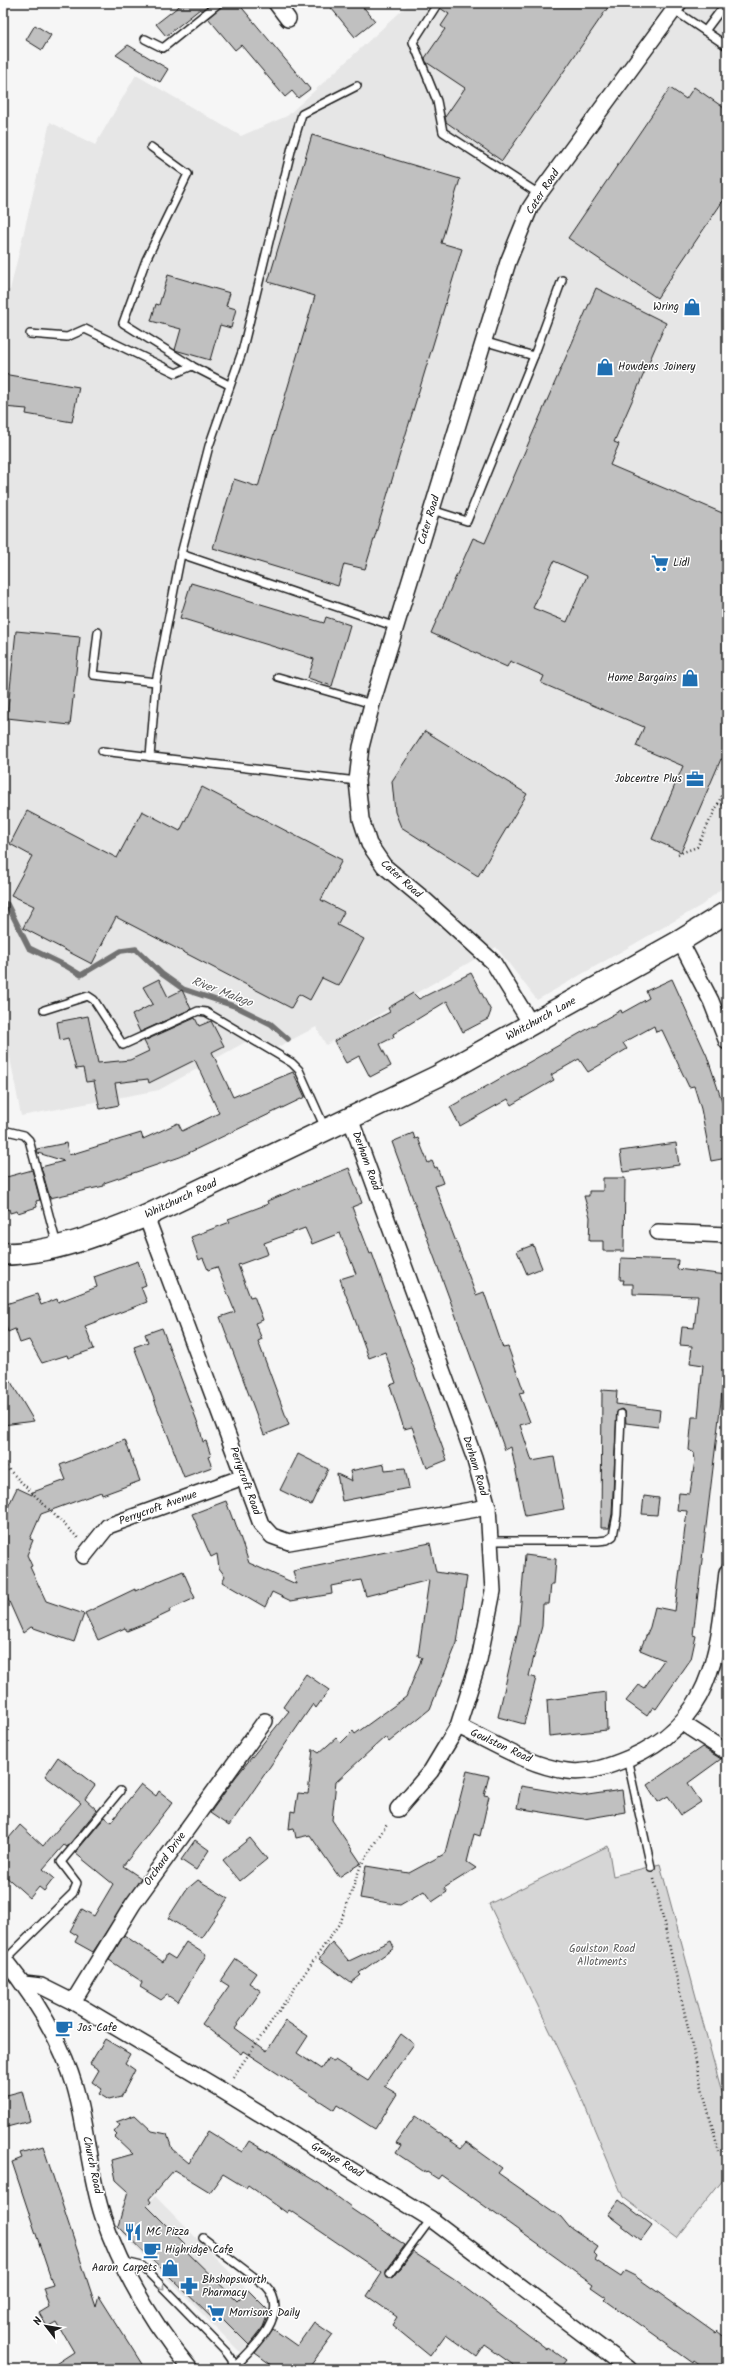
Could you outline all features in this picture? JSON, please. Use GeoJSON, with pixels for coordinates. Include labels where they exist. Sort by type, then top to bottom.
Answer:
{"type":"FeatureCollection","features":[{"type":"Feature","properties":{"kind":"street"},"geometry":{"type":"LineString","coordinates":[[276,3],[288,19]]}},
{"type":"Feature","properties":{"kind":"street","name":"Cater Road"},"geometry":{"type":"LineString","coordinates":[[532,1024],[493,962],[384,866],[368,844],[362,819],[357,781],[361,747],[372,704],[483,341],[508,262],[530,208],[538,194],[676,6]]}},
{"type":"Feature","properties":{"kind":"street","name":"Whitchurch Lane"},"geometry":{"type":"LineString","coordinates":[[350,1118],[438,1076],[680,942],[727,912]]}},
{"type":"Feature","properties":{"kind":"street"},"geometry":{"type":"LineString","coordinates":[[680,942],[711,1001],[727,1042]]}},
{"type":"Feature","properties":{"kind":"street","name":"Whitchurch Road"},"geometry":{"type":"LineString","coordinates":[[3,1254],[16,1254],[98,1236],[146,1216],[350,1118]]}},
{"type":"Feature","properties":{"kind":"street","name":"Derham Road"},"geometry":{"type":"LineString","coordinates":[[350,1118],[474,1457],[488,1507],[493,1591],[479,1660],[458,1726],[431,1771],[398,1809]]}},
{"type":"Feature","properties":{"kind":"street","name":"Perrycroft Road"},"geometry":{"type":"LineString","coordinates":[[146,1216],[261,1524],[272,1536],[289,1542],[488,1507]]}},
{"type":"Feature","properties":{"kind":"street"},"geometry":{"type":"LineString","coordinates":[[658,1232],[727,1235]]}},
{"type":"Feature","properties":{"kind":"street","name":"Perrycroft Avenue"},"geometry":{"type":"LineString","coordinates":[[87,1553],[108,1526],[244,1477]]}},
{"type":"Feature","properties":{"kind":"street","name":"Goulston Road"},"geometry":{"type":"LineString","coordinates":[[458,1726],[529,1760],[568,1771],[605,1768],[647,1750],[682,1723],[707,1684],[719,1643],[727,1572]]}},
{"type":"Feature","properties":{"kind":"street","name":"Orchard Drive"},"geometry":{"type":"LineString","coordinates":[[73,2002],[133,1904],[265,1721]]}},
{"type":"Feature","properties":{"kind":"street"},"geometry":{"type":"LineString","coordinates":[[682,1723],[727,1752]]}},
{"type":"Feature","properties":{"kind":"street","name":"Church Road"},"geometry":{"type":"LineString","coordinates":[[4,1959],[24,1984],[60,2051],[74,2087],[103,2215],[119,2260],[148,2313],[190,2369]]}},
{"type":"Feature","properties":{"kind":"street","name":"Grange Road"},"geometry":{"type":"LineString","coordinates":[[24,1984],[40,1986],[73,2002],[223,2091],[431,2219],[622,2367]]}},
{"type":"Feature","properties":{"kind":"lane"},"geometry":{"type":"LineString","coordinates":[[146,39],[163,48],[219,3]]}},
{"type":"Feature","properties":{"kind":"lane"},"geometry":{"type":"LineString","coordinates":[[438,3],[413,42],[437,101],[443,132],[538,194]]}},
{"type":"Feature","properties":{"kind":"lane"},"geometry":{"type":"LineString","coordinates":[[705,31],[726,3]]}},
{"type":"Feature","properties":{"kind":"lane"},"geometry":{"type":"LineString","coordinates":[[676,6],[705,31],[727,46]]}},
{"type":"Feature","properties":{"kind":"lane"},"geometry":{"type":"LineString","coordinates":[[150,757],[156,682],[181,554],[208,446],[242,352],[292,147],[302,114],[357,86]]}},
{"type":"Feature","properties":{"kind":"lane"},"geometry":{"type":"LineString","coordinates":[[151,147],[188,174],[146,260],[123,323],[192,366],[229,385]]}},
{"type":"Feature","properties":{"kind":"lane"},"geometry":{"type":"LineString","coordinates":[[432,510],[467,521],[534,356],[562,280]]}},
{"type":"Feature","properties":{"kind":"lane"},"geometry":{"type":"LineString","coordinates":[[30,334],[67,337],[85,329],[176,374],[192,366]]}},
{"type":"Feature","properties":{"kind":"lane"},"geometry":{"type":"LineString","coordinates":[[483,341],[534,356]]}},
{"type":"Feature","properties":{"kind":"lane"},"geometry":{"type":"LineString","coordinates":[[181,554],[396,627]]}},
{"type":"Feature","properties":{"kind":"lane"},"geometry":{"type":"LineString","coordinates":[[98,632],[93,675],[156,682]]}},
{"type":"Feature","properties":{"kind":"lane"},"geometry":{"type":"LineString","coordinates":[[278,677],[372,704]]}},
{"type":"Feature","properties":{"kind":"lane"},"geometry":{"type":"LineString","coordinates":[[102,751],[357,781]]}},
{"type":"Feature","properties":{"kind":"lane"},"geometry":{"type":"LineString","coordinates":[[44,1010],[88,996],[94,1000],[123,1045],[198,1011],[206,1012],[292,1063],[298,1070],[326,1130]]}},
{"type":"Feature","properties":{"kind":"lane"},"geometry":{"type":"LineString","coordinates":[[3,1130],[24,1135],[29,1140],[57,1246]]}},
{"type":"Feature","properties":{"kind":"lane"},"geometry":{"type":"LineString","coordinates":[[490,1541],[598,1541],[607,1540],[613,1536],[617,1515],[621,1414]]}},
{"type":"Feature","properties":{"kind":"lane"},"geometry":{"type":"LineString","coordinates":[[627,1758],[651,1867]]}},
{"type":"Feature","properties":{"kind":"lane"},"geometry":{"type":"LineString","coordinates":[[4,1959],[73,1893],[77,1883],[61,1862],[120,1791]]}},
{"type":"Feature","properties":{"kind":"lane"},"geometry":{"type":"LineString","coordinates":[[390,2274],[431,2219]]}},
{"type":"Feature","properties":{"kind":"lane"},"geometry":{"type":"LineString","coordinates":[[203,2238],[266,2286],[274,2294],[276,2302],[276,2316],[250,2352],[233,2368]]}},
{"type":"Feature","properties":{"kind":"lane"},"geometry":{"type":"LineString","coordinates":[[119,2260],[142,2266],[227,2354],[232,2360],[233,2368]]}},
{"type":"Feature","properties":{"kind":"path"},"geometry":{"type":"LineString","coordinates":[[678,854],[697,847],[727,783]]}},
{"type":"Feature","properties":{"kind":"path"},"geometry":{"type":"LineString","coordinates":[[718,804],[727,805]]}},
{"type":"Feature","properties":{"kind":"path"},"geometry":{"type":"LineString","coordinates":[[3,1464],[87,1553]]}},
{"type":"Feature","properties":{"kind":"path"},"geometry":{"type":"LineString","coordinates":[[223,2091],[341,1921],[361,1864],[380,1831],[398,1809]]}},
{"type":"Feature","properties":{"kind":"path"},"geometry":{"type":"LineString","coordinates":[[651,1867],[700,2080],[719,2152]]}},
{"type":"Feature","properties":{"kind":"shaded area"},"geometry":{"type":"Polygon","coordinates":[[[410,3],[727,3],[727,884],[702,905],[537,1000],[496,947],[326,1045],[316,1027],[276,1048],[258,1035],[159,1090],[21,1116],[3,1020],[3,290],[10,290],[50,122],[95,145],[136,75],[241,136],[287,116],[410,3]]]}},
{"type":"Feature","properties":{"kind":"shaded area"},"geometry":{"type":"Polygon","coordinates":[[[155,2196],[270,2313],[242,2352],[239,2351],[122,2233],[155,2196]]]}},
{"type":"Feature","properties":{"kind":"green space","name":"Goulston Road Allotments"},"geometry":{"type":"Polygon","coordinates":[[[608,1846],[613,1876],[660,1864],[727,2111],[727,2175],[677,2238],[623,2197],[576,2085],[489,1904],[608,1846]]]}},
{"type":"Feature","properties":{"kind":"building"},"geometry":{"type":"Polygon","coordinates":[[[183,3],[211,3],[202,10],[200,9],[166,36],[156,24],[183,3]]]}},
{"type":"Feature","properties":{"kind":"building"},"geometry":{"type":"Polygon","coordinates":[[[224,3],[238,3],[310,89],[298,98],[292,91],[285,97],[241,45],[235,50],[208,18],[224,3]]]}},
{"type":"Feature","properties":{"kind":"building"},"geometry":{"type":"Polygon","coordinates":[[[327,3],[360,3],[375,21],[355,37],[327,3]]]}},
{"type":"Feature","properties":{"kind":"building"},"geometry":{"type":"Polygon","coordinates":[[[443,3],[611,3],[502,161],[446,122],[445,117],[465,88],[426,62],[425,58],[445,29],[441,26],[449,14],[440,8],[443,3]]]}},
{"type":"Feature","properties":{"kind":"building"},"geometry":{"type":"Polygon","coordinates":[[[35,25],[51,35],[42,50],[26,40],[35,25]]]}},
{"type":"Feature","properties":{"kind":"building"},"geometry":{"type":"Polygon","coordinates":[[[128,45],[168,69],[160,82],[116,55],[128,45]]]}},
{"type":"Feature","properties":{"kind":"building"},"geometry":{"type":"Polygon","coordinates":[[[694,87],[727,110],[727,195],[657,298],[568,238],[670,88],[686,99],[694,87]]]}},
{"type":"Feature","properties":{"kind":"building"},"geometry":{"type":"Polygon","coordinates":[[[312,135],[460,179],[441,243],[462,249],[365,569],[344,564],[338,586],[213,548],[234,479],[258,487],[315,296],[268,282],[312,135]]]}},
{"type":"Feature","properties":{"kind":"building"},"geometry":{"type":"Polygon","coordinates":[[[168,275],[230,293],[226,306],[236,309],[231,328],[220,325],[210,360],[175,350],[181,329],[151,321],[156,304],[159,305],[168,275]]]}},
{"type":"Feature","properties":{"kind":"building"},"geometry":{"type":"Polygon","coordinates":[[[596,288],[666,323],[614,442],[619,444],[610,465],[727,515],[727,761],[721,759],[681,852],[652,839],[683,766],[636,746],[644,727],[541,683],[544,676],[510,661],[507,667],[431,633],[473,538],[485,543],[596,288]],[[554,561],[533,608],[567,622],[587,576],[554,561]]]}},
{"type":"Feature","properties":{"kind":"building"},"geometry":{"type":"Polygon","coordinates":[[[3,374],[79,387],[72,422],[26,414],[27,409],[3,407],[3,374]]]}},
{"type":"Feature","properties":{"kind":"building"},"geometry":{"type":"Polygon","coordinates":[[[191,583],[324,623],[326,617],[350,625],[332,686],[308,678],[314,659],[180,618],[191,583]]]}},
{"type":"Feature","properties":{"kind":"building"},"geometry":{"type":"Polygon","coordinates":[[[16,631],[80,637],[70,725],[7,718],[16,631]]]}},
{"type":"Feature","properties":{"kind":"building"},"geometry":{"type":"Polygon","coordinates":[[[425,731],[527,794],[478,876],[401,827],[395,812],[392,781],[425,731]]]}},
{"type":"Feature","properties":{"kind":"building"},"geometry":{"type":"Polygon","coordinates":[[[202,787],[342,860],[321,900],[344,912],[337,925],[364,939],[339,986],[322,978],[310,1000],[299,994],[291,1008],[116,917],[92,964],[23,928],[34,906],[11,895],[32,856],[10,844],[27,811],[117,858],[142,811],[180,831],[202,787]]]}},
{"type":"Feature","properties":{"kind":"building"},"geometry":{"type":"Polygon","coordinates":[[[471,973],[491,1011],[488,1019],[463,1032],[447,1001],[393,1034],[394,1037],[380,1044],[391,1066],[370,1077],[359,1056],[346,1063],[334,1041],[390,1012],[388,1008],[413,993],[419,999],[471,973]]]}},
{"type":"Feature","properties":{"kind":"building"},"geometry":{"type":"Polygon","coordinates":[[[159,979],[168,997],[182,990],[191,1009],[140,1032],[132,1015],[153,1004],[143,987],[159,979]]]}},
{"type":"Feature","properties":{"kind":"building"},"geometry":{"type":"Polygon","coordinates":[[[672,979],[707,1056],[722,1101],[727,1125],[727,1158],[711,1161],[701,1109],[694,1086],[689,1087],[662,1030],[656,1032],[654,1026],[623,1043],[627,1049],[588,1072],[579,1059],[551,1075],[554,1080],[511,1105],[508,1099],[460,1126],[450,1107],[621,1010],[622,1013],[649,998],[646,991],[672,979]]]}},
{"type":"Feature","properties":{"kind":"building"},"geometry":{"type":"Polygon","coordinates":[[[88,1016],[98,1063],[130,1060],[149,1051],[144,1041],[195,1018],[199,1026],[211,1021],[224,1046],[212,1052],[233,1097],[293,1072],[305,1097],[180,1157],[104,1183],[104,1186],[50,1198],[41,1167],[64,1161],[38,1153],[37,1149],[66,1143],[69,1155],[141,1133],[143,1139],[178,1123],[182,1131],[219,1113],[195,1060],[149,1083],[148,1079],[115,1083],[119,1105],[100,1109],[94,1081],[86,1082],[83,1068],[76,1069],[68,1038],[60,1040],[57,1022],[88,1016]]]}},
{"type":"Feature","properties":{"kind":"building"},"geometry":{"type":"Polygon","coordinates":[[[413,1133],[415,1139],[418,1138],[428,1163],[432,1161],[435,1168],[437,1167],[443,1183],[435,1186],[476,1295],[484,1292],[503,1348],[508,1347],[524,1392],[519,1393],[530,1422],[520,1425],[532,1461],[554,1457],[564,1509],[525,1516],[511,1447],[505,1450],[392,1142],[413,1133]]]}},
{"type":"Feature","properties":{"kind":"building"},"geometry":{"type":"Polygon","coordinates":[[[676,1143],[679,1165],[623,1172],[620,1151],[676,1143]]]}},
{"type":"Feature","properties":{"kind":"building"},"geometry":{"type":"Polygon","coordinates":[[[349,1168],[362,1203],[352,1207],[370,1254],[372,1253],[447,1460],[427,1468],[412,1427],[404,1429],[390,1385],[396,1383],[385,1352],[369,1358],[340,1279],[356,1274],[340,1233],[312,1244],[305,1228],[264,1243],[268,1254],[238,1265],[250,1297],[254,1296],[263,1320],[255,1323],[262,1339],[258,1341],[289,1425],[264,1435],[220,1317],[235,1312],[217,1267],[208,1270],[203,1258],[199,1260],[191,1237],[230,1222],[228,1219],[268,1204],[267,1201],[349,1168]]]}},
{"type":"Feature","properties":{"kind":"building"},"geometry":{"type":"Polygon","coordinates":[[[32,1170],[40,1200],[36,1201],[37,1207],[18,1213],[17,1211],[10,1213],[9,1209],[3,1210],[3,1178],[32,1170]]]}},
{"type":"Feature","properties":{"kind":"building"},"geometry":{"type":"Polygon","coordinates":[[[603,1178],[625,1178],[624,1251],[603,1251],[603,1241],[589,1241],[590,1217],[584,1196],[589,1196],[589,1191],[603,1191],[603,1178]]]}},
{"type":"Feature","properties":{"kind":"building"},"geometry":{"type":"Polygon","coordinates":[[[533,1245],[542,1268],[527,1274],[517,1251],[533,1245]]]}},
{"type":"Feature","properties":{"kind":"building"},"geometry":{"type":"Polygon","coordinates":[[[621,1258],[678,1260],[677,1269],[727,1275],[727,1351],[693,1635],[696,1636],[691,1659],[656,1709],[653,1707],[647,1716],[626,1701],[639,1685],[644,1688],[664,1660],[640,1650],[650,1627],[655,1607],[675,1611],[687,1511],[677,1510],[679,1493],[690,1493],[695,1460],[694,1453],[689,1450],[692,1417],[698,1417],[703,1365],[690,1363],[692,1346],[680,1345],[682,1327],[694,1328],[698,1296],[633,1294],[633,1284],[623,1284],[624,1280],[620,1280],[621,1258]]]}},
{"type":"Feature","properties":{"kind":"building"},"geometry":{"type":"Polygon","coordinates":[[[138,1261],[146,1285],[141,1287],[147,1302],[85,1326],[94,1349],[68,1358],[67,1355],[42,1363],[29,1340],[20,1343],[15,1329],[8,1332],[3,1318],[3,1305],[37,1294],[41,1305],[57,1299],[58,1302],[97,1287],[94,1277],[138,1261]]]}},
{"type":"Feature","properties":{"kind":"building"},"geometry":{"type":"Polygon","coordinates":[[[162,1328],[200,1429],[203,1442],[206,1441],[211,1456],[208,1457],[212,1467],[184,1477],[134,1347],[148,1342],[145,1334],[162,1328]]]}},
{"type":"Feature","properties":{"kind":"building"},"geometry":{"type":"Polygon","coordinates":[[[3,1368],[18,1394],[34,1421],[3,1425],[3,1368]]]}},
{"type":"Feature","properties":{"kind":"building"},"geometry":{"type":"Polygon","coordinates":[[[602,1390],[617,1391],[616,1404],[660,1410],[658,1427],[626,1423],[625,1411],[621,1409],[617,1412],[612,1514],[609,1528],[601,1528],[602,1390]]]}},
{"type":"Feature","properties":{"kind":"building"},"geometry":{"type":"Polygon","coordinates":[[[125,1440],[140,1481],[102,1495],[101,1492],[41,1514],[30,1539],[33,1540],[27,1555],[32,1566],[30,1567],[46,1601],[84,1614],[74,1642],[31,1627],[23,1633],[3,1588],[3,1518],[17,1488],[32,1495],[33,1492],[66,1480],[60,1465],[125,1440]]]}},
{"type":"Feature","properties":{"kind":"building"},"geometry":{"type":"Polygon","coordinates":[[[298,1454],[328,1469],[311,1505],[280,1490],[298,1454]]]}},
{"type":"Feature","properties":{"kind":"building"},"geometry":{"type":"Polygon","coordinates":[[[384,1464],[385,1470],[405,1468],[409,1488],[342,1501],[337,1474],[352,1481],[350,1471],[384,1464]]]}},
{"type":"Feature","properties":{"kind":"building"},"geometry":{"type":"Polygon","coordinates":[[[644,1496],[659,1498],[657,1515],[642,1514],[644,1496]]]}},
{"type":"Feature","properties":{"kind":"building"},"geometry":{"type":"Polygon","coordinates":[[[226,1501],[233,1520],[234,1519],[249,1563],[296,1584],[293,1571],[430,1543],[436,1572],[467,1577],[457,1643],[430,1709],[389,1742],[385,1737],[336,1782],[332,1820],[361,1863],[339,1877],[310,1835],[296,1838],[294,1828],[289,1829],[291,1811],[295,1812],[298,1793],[308,1794],[313,1749],[319,1753],[336,1738],[341,1743],[353,1731],[355,1734],[406,1697],[422,1658],[418,1656],[429,1580],[366,1596],[361,1580],[331,1586],[332,1594],[291,1601],[272,1592],[265,1607],[222,1582],[225,1576],[219,1568],[217,1554],[211,1557],[192,1514],[226,1501]]]}},
{"type":"Feature","properties":{"kind":"building"},"geometry":{"type":"Polygon","coordinates":[[[525,1555],[556,1559],[554,1584],[551,1584],[549,1604],[543,1604],[542,1626],[529,1676],[536,1678],[524,1724],[498,1717],[519,1625],[525,1555]]]}},
{"type":"Feature","properties":{"kind":"building"},"geometry":{"type":"Polygon","coordinates":[[[183,1571],[195,1598],[169,1610],[170,1612],[149,1622],[127,1631],[125,1628],[98,1640],[85,1613],[135,1589],[135,1591],[183,1571]]]}},
{"type":"Feature","properties":{"kind":"building"},"geometry":{"type":"Polygon","coordinates":[[[306,1674],[329,1690],[316,1708],[313,1704],[229,1826],[210,1813],[235,1778],[289,1711],[283,1707],[306,1674]]]}},
{"type":"Feature","properties":{"kind":"building"},"geometry":{"type":"Polygon","coordinates":[[[606,1692],[607,1730],[549,1736],[547,1700],[606,1692]]]}},
{"type":"Feature","properties":{"kind":"building"},"geometry":{"type":"Polygon","coordinates":[[[702,1747],[721,1759],[688,1783],[701,1802],[681,1815],[668,1796],[658,1802],[647,1785],[702,1747]]]}},
{"type":"Feature","properties":{"kind":"building"},"geometry":{"type":"Polygon","coordinates":[[[58,1757],[95,1785],[85,1799],[97,1810],[67,1847],[64,1845],[43,1869],[54,1878],[44,1891],[39,1887],[30,1898],[3,1874],[3,1845],[20,1825],[43,1846],[81,1803],[45,1776],[58,1757]]]}},
{"type":"Feature","properties":{"kind":"building"},"geometry":{"type":"Polygon","coordinates":[[[467,1771],[489,1776],[484,1795],[489,1796],[480,1836],[474,1834],[467,1862],[476,1868],[444,1888],[447,1892],[432,1902],[424,1891],[400,1905],[360,1898],[366,1866],[409,1873],[446,1853],[467,1771]]]}},
{"type":"Feature","properties":{"kind":"building"},"geometry":{"type":"Polygon","coordinates":[[[141,1784],[156,1796],[159,1791],[173,1802],[123,1866],[141,1878],[93,1952],[75,1942],[78,1936],[70,1931],[82,1909],[94,1916],[113,1884],[75,1853],[105,1817],[111,1822],[141,1784]]]}},
{"type":"Feature","properties":{"kind":"building"},"geometry":{"type":"Polygon","coordinates":[[[521,1786],[581,1796],[622,1790],[625,1812],[584,1819],[517,1808],[521,1786]]]}},
{"type":"Feature","properties":{"kind":"building"},"geometry":{"type":"Polygon","coordinates":[[[250,1838],[267,1859],[240,1881],[223,1860],[250,1838]]]}},
{"type":"Feature","properties":{"kind":"building"},"geometry":{"type":"Polygon","coordinates":[[[195,1840],[209,1850],[196,1870],[181,1860],[195,1840]]]}},
{"type":"Feature","properties":{"kind":"building"},"geometry":{"type":"Polygon","coordinates":[[[198,1880],[228,1898],[201,1938],[168,1918],[186,1890],[198,1880]]]}},
{"type":"Feature","properties":{"kind":"building"},"geometry":{"type":"Polygon","coordinates":[[[124,1935],[163,1962],[167,1954],[175,1959],[186,1942],[206,1955],[178,2002],[167,1995],[161,2000],[140,1987],[142,1983],[141,1981],[109,1960],[124,1935]]]}},
{"type":"Feature","properties":{"kind":"building"},"geometry":{"type":"Polygon","coordinates":[[[391,1941],[394,1948],[359,1973],[361,1975],[351,1983],[319,1959],[332,1942],[349,1961],[391,1941]]]}},
{"type":"Feature","properties":{"kind":"building"},"geometry":{"type":"Polygon","coordinates":[[[236,1959],[256,1973],[249,1983],[261,1991],[235,2028],[267,2051],[286,2021],[308,2036],[297,2053],[321,2069],[328,2058],[333,2061],[335,2060],[368,2081],[401,2034],[414,2044],[384,2086],[397,2094],[375,2129],[337,2105],[334,2110],[243,2051],[241,2054],[202,2024],[229,1986],[221,1981],[236,1959]]]}},
{"type":"Feature","properties":{"kind":"building"},"geometry":{"type":"Polygon","coordinates":[[[105,2039],[130,2054],[125,2063],[135,2070],[121,2097],[109,2100],[99,2094],[102,2089],[92,2082],[99,2070],[90,2064],[105,2039]]]}},
{"type":"Feature","properties":{"kind":"building"},"geometry":{"type":"Polygon","coordinates":[[[22,2091],[30,2121],[3,2128],[3,2096],[22,2091]]]}},
{"type":"Feature","properties":{"kind":"building"},"geometry":{"type":"Polygon","coordinates":[[[135,2115],[152,2131],[167,2134],[172,2149],[189,2163],[208,2131],[242,2152],[249,2141],[320,2184],[351,2207],[350,2208],[405,2245],[386,2271],[387,2278],[394,2277],[413,2252],[453,2278],[547,2349],[548,2347],[566,2360],[559,2369],[519,2369],[485,2345],[477,2357],[446,2334],[430,2356],[392,2325],[397,2317],[367,2296],[382,2273],[289,2210],[287,2213],[248,2185],[246,2188],[223,2174],[210,2192],[174,2170],[149,2199],[151,2202],[147,2206],[185,2244],[182,2247],[237,2301],[248,2290],[269,2311],[263,2327],[249,2345],[221,2317],[216,2322],[118,2226],[128,2191],[116,2180],[112,2160],[133,2154],[115,2137],[117,2135],[114,2132],[120,2125],[116,2122],[135,2115]]]}},
{"type":"Feature","properties":{"kind":"building"},"geometry":{"type":"Polygon","coordinates":[[[415,2116],[461,2148],[466,2142],[502,2168],[498,2173],[561,2217],[570,2228],[598,2247],[594,2253],[597,2256],[595,2260],[621,2277],[625,2271],[635,2276],[715,2333],[717,2331],[727,2339],[727,2369],[705,2369],[694,2361],[693,2363],[605,2300],[607,2298],[591,2287],[593,2284],[441,2175],[438,2179],[427,2172],[426,2173],[396,2153],[401,2145],[396,2143],[415,2116]]]}},
{"type":"Feature","properties":{"kind":"building"},"geometry":{"type":"Polygon","coordinates":[[[43,2146],[96,2307],[99,2296],[145,2369],[48,2369],[74,2352],[57,2323],[48,2328],[39,2313],[49,2307],[43,2288],[53,2285],[12,2162],[22,2158],[20,2153],[43,2146]]]}},
{"type":"Feature","properties":{"kind":"building"},"geometry":{"type":"Polygon","coordinates":[[[619,2200],[652,2225],[641,2240],[608,2215],[619,2200]]]}},
{"type":"Feature","properties":{"kind":"building"},"geometry":{"type":"Polygon","coordinates":[[[314,2322],[333,2335],[308,2369],[277,2369],[255,2353],[273,2329],[297,2346],[314,2322]]]}},
{"type":"Feature","properties":{"kind":"waterway","name":"River Malago"},"geometry":{"type":"LineString","coordinates":[[3,904],[7,904],[29,948],[81,975],[121,951],[136,949],[162,974],[183,989],[237,1007],[271,1024],[288,1039]]}},
{"type":"Feature","properties":{"kind":"place","name":"Wring"},"geometry":{"type":"Point","coordinates":[692,307]}},
{"type":"Feature","properties":{"kind":"place","name":"Howdens Joinery"},"geometry":{"type":"Point","coordinates":[605,367]}},
{"type":"Feature","properties":{"kind":"place","name":"Lidl"},"geometry":{"type":"Point","coordinates":[660,563]}},
{"type":"Feature","properties":{"kind":"place","name":"Home Bargains"},"geometry":{"type":"Point","coordinates":[690,678]}},
{"type":"Feature","properties":{"kind":"place","name":"Jobcentre Plus"},"geometry":{"type":"Point","coordinates":[695,779]}},
{"type":"Feature","properties":{"kind":"place","name":"Jos Cafe"},"geometry":{"type":"Point","coordinates":[64,2028]}},
{"type":"Feature","properties":{"kind":"place","name":"MC Pizza"},"geometry":{"type":"Point","coordinates":[133,2232]}},
{"type":"Feature","properties":{"kind":"place","name":"Highridge Cafe"},"geometry":{"type":"Point","coordinates":[152,2250]}},
{"type":"Feature","properties":{"kind":"place","name":"Aaron Carpets"},"geometry":{"type":"Point","coordinates":[170,2268]}},
{"type":"Feature","properties":{"kind":"place","name":"Bhshopsworth Pharmacy"},"geometry":{"type":"Point","coordinates":[189,2286]}},
{"type":"Feature","properties":{"kind":"place","name":"Morrisons Daily"},"geometry":{"type":"Point","coordinates":[216,2313]}}]}
